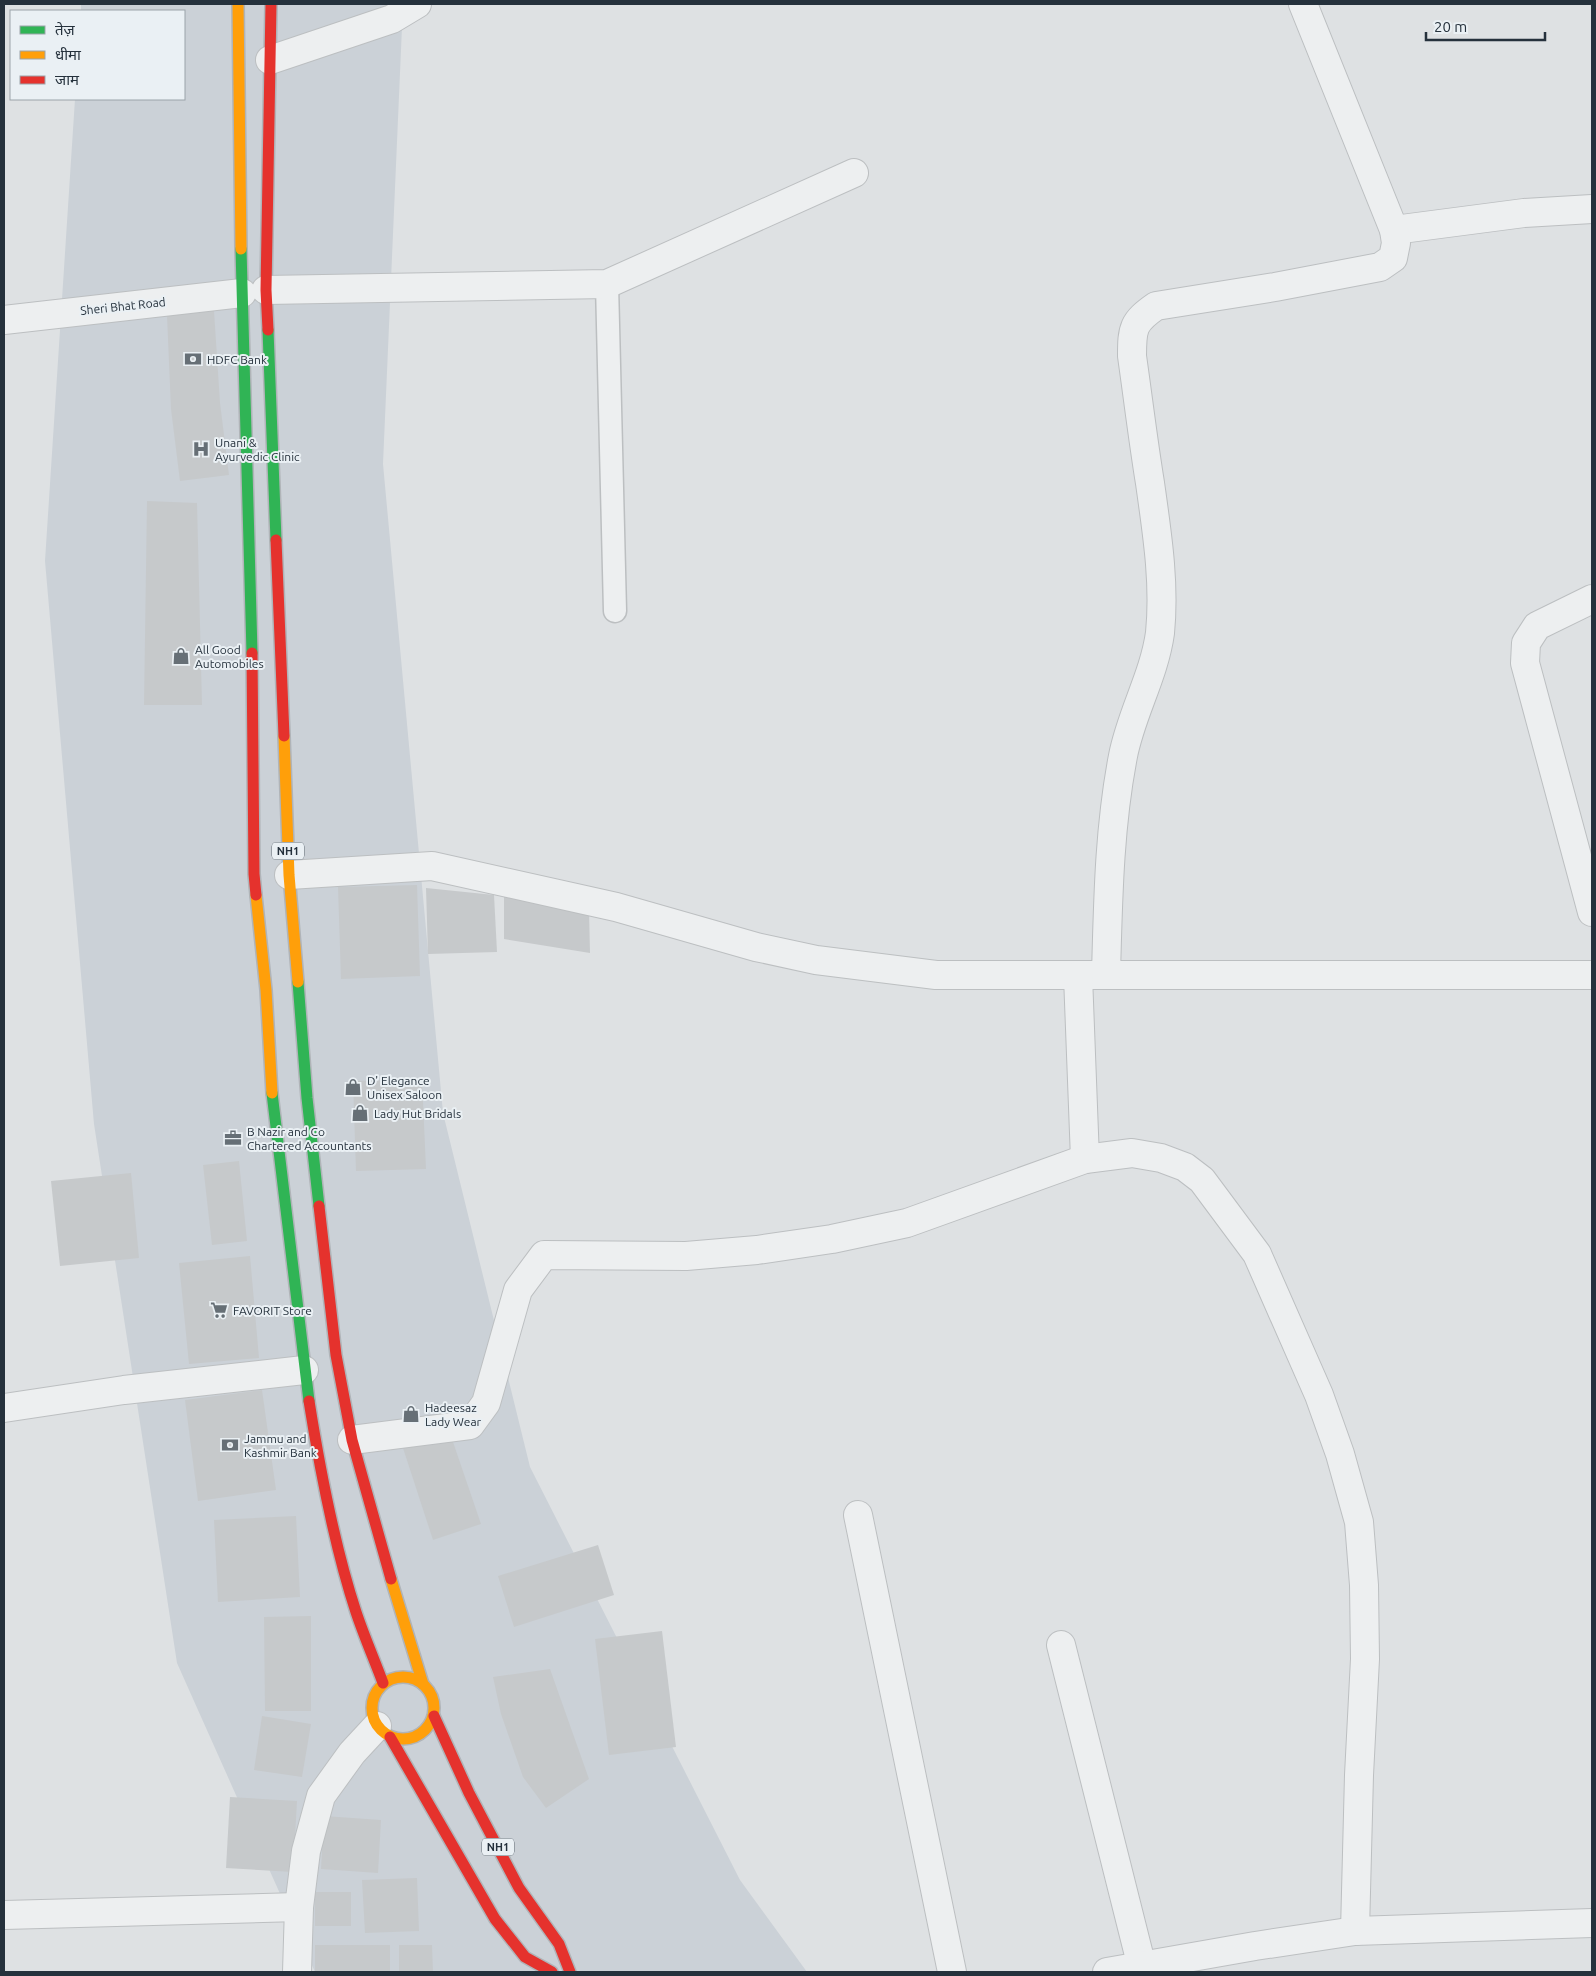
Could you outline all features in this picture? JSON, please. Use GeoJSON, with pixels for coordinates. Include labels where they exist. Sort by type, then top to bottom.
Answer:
{"type":"FeatureCollection","features":[{"type":"Feature","properties":{"kind":"highway","name":"NH1"},"geometry":{"type":"LineString","coordinates":[[238,4],[289,875],[307,1098],[336,1355],[352,1440],[379,1541],[424,1684],[434,1698],[434,1716],[478,1810],[519,1888],[559,1944],[570,1972]]}},
{"type":"Feature","properties":{"kind":"highway","name":"NH1"},"geometry":{"type":"LineString","coordinates":[[271,4],[270,60],[254,292],[251,573],[254,874],[266,990],[272,1102],[304,1370],[316,1446],[340,1553],[356,1612],[383,1683]]}},
{"type":"Feature","properties":{"kind":"highway"},"geometry":{"type":"LineString","coordinates":[[424,1684],[411,1677],[396,1677],[383,1683],[373,1696],[371,1711],[495,1919],[525,1957],[552,1972]]}},
{"type":"Feature","properties":{"kind":"highway"},"geometry":{"type":"LineString","coordinates":[[383,1732],[408,1740],[424,1732],[434,1716]]}},
{"type":"Feature","properties":{"kind":"street"},"geometry":{"type":"LineString","coordinates":[[270,60],[392,19],[417,4]]}},
{"type":"Feature","properties":{"kind":"street"},"geometry":{"type":"LineString","coordinates":[[1106,974],[1110,866],[1115,805],[1123,754],[1152,669],[1160,634],[1160,554],[1132,356],[1132,333],[1140,317],[1156,306],[1274,288],[1380,267],[1393,258],[1396,243],[1394,230],[1303,4]]}},
{"type":"Feature","properties":{"kind":"street"},"geometry":{"type":"LineString","coordinates":[[607,284],[854,173]]}},
{"type":"Feature","properties":{"kind":"street"},"geometry":{"type":"LineString","coordinates":[[1394,230],[1524,213],[1592,209]]}},
{"type":"Feature","properties":{"kind":"street","name":"Sheri Bhat Road"},"geometry":{"type":"LineString","coordinates":[[4,320],[254,292],[607,284]]}},
{"type":"Feature","properties":{"kind":"street"},"geometry":{"type":"LineString","coordinates":[[1592,599],[1537,626],[1526,643],[1525,663],[1592,912]]}},
{"type":"Feature","properties":{"kind":"street"},"geometry":{"type":"LineString","coordinates":[[289,875],[432,866],[616,907],[756,947],[816,960],[936,975],[1592,975]]}},
{"type":"Feature","properties":{"kind":"street"},"geometry":{"type":"LineString","coordinates":[[1078,976],[1085,1159]]}},
{"type":"Feature","properties":{"kind":"street"},"geometry":{"type":"LineString","coordinates":[[352,1440],[470,1426],[486,1403],[518,1290],[544,1255],[686,1256],[757,1250],[832,1239],[907,1223],[1085,1159],[1132,1153],[1161,1158],[1185,1167],[1202,1180],[1256,1254],[1319,1395],[1340,1454],[1358,1522],[1364,1585],[1364,1659],[1358,1775],[1355,1931]]}},
{"type":"Feature","properties":{"kind":"street"},"geometry":{"type":"LineString","coordinates":[[4,1408],[124,1390],[304,1370]]}},
{"type":"Feature","properties":{"kind":"street"},"geometry":{"type":"LineString","coordinates":[[858,1515],[952,1972]]}},
{"type":"Feature","properties":{"kind":"street"},"geometry":{"type":"LineString","coordinates":[[1061,1645],[1142,1967]]}},
{"type":"Feature","properties":{"kind":"street"},"geometry":{"type":"LineString","coordinates":[[296,1972],[299,1907],[306,1851],[322,1796],[352,1753],[383,1732]]}},
{"type":"Feature","properties":{"kind":"street"},"geometry":{"type":"LineString","coordinates":[[4,1915],[299,1907]]}},
{"type":"Feature","properties":{"kind":"street"},"geometry":{"type":"LineString","coordinates":[[1107,1972],[1355,1931],[1592,1923]]}},
{"type":"Feature","properties":{"kind":"lane"},"geometry":{"type":"LineString","coordinates":[[607,284],[615,611]]}},
{"type":"Feature","properties":{"kind":"shaded area"},"geometry":{"type":"Polygon","coordinates":[[[81,4],[403,4],[383,464],[443,1113],[530,1467],[740,1880],[807,1972],[315,1972],[177,1663],[94,1124],[45,561],[75,100],[185,100],[185,10],[81,10],[81,4]]]}},
{"type":"Feature","properties":{"kind":"building"},"geometry":{"type":"Polygon","coordinates":[[[214,311],[220,403],[229,475],[180,481],[171,409],[167,315],[214,311]]]}},
{"type":"Feature","properties":{"kind":"building"},"geometry":{"type":"Polygon","coordinates":[[[147,501],[197,503],[202,705],[144,705],[147,501]]]}},
{"type":"Feature","properties":{"kind":"building"},"geometry":{"type":"Polygon","coordinates":[[[417,885],[420,976],[341,979],[338,887],[417,885]]]}},
{"type":"Feature","properties":{"kind":"building"},"geometry":{"type":"Polygon","coordinates":[[[426,888],[494,895],[497,952],[428,954],[426,888]]]}},
{"type":"Feature","properties":{"kind":"building"},"geometry":{"type":"Polygon","coordinates":[[[504,896],[589,910],[590,953],[504,939],[504,896]]]}},
{"type":"Feature","properties":{"kind":"building"},"geometry":{"type":"Polygon","coordinates":[[[422,1079],[426,1169],[356,1171],[353,1081],[422,1079]]]}},
{"type":"Feature","properties":{"kind":"building"},"geometry":{"type":"Polygon","coordinates":[[[239,1161],[247,1241],[212,1245],[203,1165],[239,1161]]]}},
{"type":"Feature","properties":{"kind":"building"},"geometry":{"type":"Polygon","coordinates":[[[131,1173],[139,1258],[60,1266],[51,1181],[131,1173]]]}},
{"type":"Feature","properties":{"kind":"building","name":"FAVORIT Store"},"geometry":{"type":"Polygon","coordinates":[[[250,1256],[259,1358],[189,1364],[179,1263],[250,1256]]]}},
{"type":"Feature","properties":{"kind":"building","name":"Jammu and Kashmir Bank"},"geometry":{"type":"Polygon","coordinates":[[[262,1390],[276,1490],[198,1501],[185,1400],[262,1390]]]}},
{"type":"Feature","properties":{"kind":"building"},"geometry":{"type":"Polygon","coordinates":[[[453,1442],[481,1524],[433,1540],[403,1448],[453,1442]]]}},
{"type":"Feature","properties":{"kind":"building"},"geometry":{"type":"Polygon","coordinates":[[[296,1516],[300,1597],[218,1602],[214,1520],[296,1516]]]}},
{"type":"Feature","properties":{"kind":"building"},"geometry":{"type":"Polygon","coordinates":[[[598,1545],[614,1595],[514,1627],[498,1576],[598,1545]]]}},
{"type":"Feature","properties":{"kind":"building"},"geometry":{"type":"Polygon","coordinates":[[[311,1616],[311,1711],[265,1711],[264,1617],[311,1616]]]}},
{"type":"Feature","properties":{"kind":"building"},"geometry":{"type":"Polygon","coordinates":[[[662,1631],[676,1747],[609,1755],[595,1639],[662,1631]]]}},
{"type":"Feature","properties":{"kind":"building"},"geometry":{"type":"Polygon","coordinates":[[[550,1669],[589,1779],[546,1808],[523,1777],[501,1714],[493,1677],[550,1669]]]}},
{"type":"Feature","properties":{"kind":"building"},"geometry":{"type":"Polygon","coordinates":[[[262,1716],[311,1724],[302,1777],[254,1770],[262,1716]]]}},
{"type":"Feature","properties":{"kind":"building"},"geometry":{"type":"Polygon","coordinates":[[[230,1797],[297,1801],[293,1872],[226,1868],[230,1797]]]}},
{"type":"Feature","properties":{"kind":"building"},"geometry":{"type":"Polygon","coordinates":[[[324,1816],[381,1820],[378,1873],[321,1869],[324,1816]]]}},
{"type":"Feature","properties":{"kind":"building"},"geometry":{"type":"Polygon","coordinates":[[[417,1878],[419,1931],[365,1933],[362,1880],[417,1878]]]}},
{"type":"Feature","properties":{"kind":"building"},"geometry":{"type":"Polygon","coordinates":[[[315,1892],[351,1892],[351,1926],[315,1926],[315,1892]]]}},
{"type":"Feature","properties":{"kind":"building"},"geometry":{"type":"Polygon","coordinates":[[[315,1945],[390,1945],[390,1972],[315,1972],[315,1945]]]}},
{"type":"Feature","properties":{"kind":"building"},"geometry":{"type":"Polygon","coordinates":[[[399,1945],[432,1945],[433,1972],[399,1972],[399,1945]]]}},
{"type":"Feature","properties":{"kind":"traffic: fast"},"geometry":{"type":"LineString","coordinates":[[241,249],[252,653]]}},
{"type":"Feature","properties":{"kind":"traffic: fast"},"geometry":{"type":"LineString","coordinates":[[268,330],[276,540]]}},
{"type":"Feature","properties":{"kind":"traffic: fast"},"geometry":{"type":"LineString","coordinates":[[298,982],[307,1098],[319,1206]]}},
{"type":"Feature","properties":{"kind":"traffic: fast"},"geometry":{"type":"LineString","coordinates":[[272,1093],[309,1401]]}},
{"type":"Feature","properties":{"kind":"traffic: slow"},"geometry":{"type":"LineString","coordinates":[[238,4],[241,249]]}},
{"type":"Feature","properties":{"kind":"traffic: slow"},"geometry":{"type":"LineString","coordinates":[[284,736],[289,875],[298,982]]}},
{"type":"Feature","properties":{"kind":"traffic: slow"},"geometry":{"type":"LineString","coordinates":[[256,895],[266,990],[272,1093]]}},
{"type":"Feature","properties":{"kind":"traffic: slow"},"geometry":{"type":"LineString","coordinates":[[391,1579],[423,1684]]}},
{"type":"Feature","properties":{"kind":"traffic: slow"},"geometry":{"type":"LineString","coordinates":[[397,1677],[409,1677],[425,1686],[432,1696],[434,1708],[432,1720],[425,1730],[409,1739],[397,1739],[386,1734],[377,1725],[372,1714],[372,1702],[377,1691],[386,1682],[397,1677]]}},
{"type":"Feature","properties":{"kind":"traffic: jam"},"geometry":{"type":"LineString","coordinates":[[268,330],[266,290],[271,4]]}},
{"type":"Feature","properties":{"kind":"traffic: jam"},"geometry":{"type":"LineString","coordinates":[[276,540],[284,736]]}},
{"type":"Feature","properties":{"kind":"traffic: jam"},"geometry":{"type":"LineString","coordinates":[[252,653],[254,874],[256,895]]}},
{"type":"Feature","properties":{"kind":"traffic: jam"},"geometry":{"type":"LineString","coordinates":[[319,1206],[336,1355],[352,1440],[391,1579]]}},
{"type":"Feature","properties":{"kind":"traffic: jam"},"geometry":{"type":"LineString","coordinates":[[309,1401],[334,1534],[356,1612],[383,1683]]}},
{"type":"Feature","properties":{"kind":"traffic: jam"},"geometry":{"type":"LineString","coordinates":[[434,1716],[469,1793],[519,1888],[559,1944],[570,1972]]}},
{"type":"Feature","properties":{"kind":"traffic: jam"},"geometry":{"type":"LineString","coordinates":[[390,1737],[495,1919],[525,1957],[552,1972]]}},
{"type":"Feature","properties":{"kind":"place","name":"HDFC Bank"},"geometry":{"type":"Point","coordinates":[193,359]}},
{"type":"Feature","properties":{"kind":"place","name":"Unani & Ayurvedic Clinic"},"geometry":{"type":"Point","coordinates":[201,449]}},
{"type":"Feature","properties":{"kind":"place","name":"All Good Automobiles"},"geometry":{"type":"Point","coordinates":[181,656]}},
{"type":"Feature","properties":{"kind":"place","name":"D' Elegance Unisex Saloon"},"geometry":{"type":"Point","coordinates":[353,1087]}},
{"type":"Feature","properties":{"kind":"place","name":"Lady Hut Bridals"},"geometry":{"type":"Point","coordinates":[360,1113]}},
{"type":"Feature","properties":{"kind":"place","name":"B Nazir and Co Chartered Accountants"},"geometry":{"type":"Point","coordinates":[233,1138]}},
{"type":"Feature","properties":{"kind":"place","name":"FAVORIT Store"},"geometry":{"type":"Point","coordinates":[219,1310]}},
{"type":"Feature","properties":{"kind":"place","name":"Hadeesaz Lady Wear"},"geometry":{"type":"Point","coordinates":[411,1414]}},
{"type":"Feature","properties":{"kind":"place","name":"Jammu and Kashmir Bank"},"geometry":{"type":"Point","coordinates":[230,1445]}}]}
